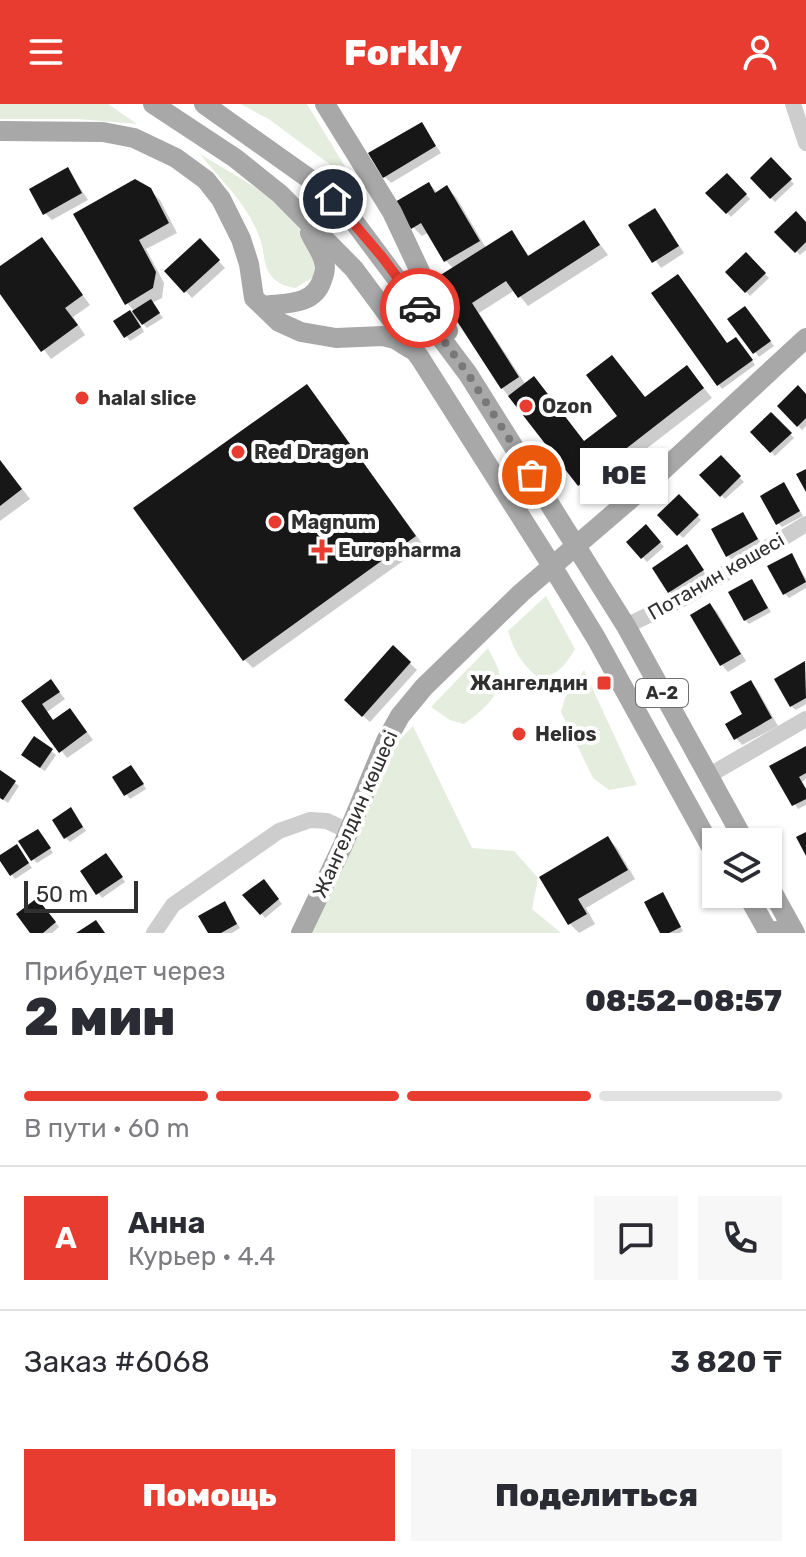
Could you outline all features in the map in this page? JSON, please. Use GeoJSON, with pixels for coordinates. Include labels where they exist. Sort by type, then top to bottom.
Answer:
{"type":"FeatureCollection","features":[{"type":"Feature","properties":{"kind":"main road"},"geometry":{"type":"LineString","coordinates":[[153,104],[235,158],[299,212],[354,269],[415,351],[552,566]]}},
{"type":"Feature","properties":{"kind":"main road","name":"A-2"},"geometry":{"type":"LineString","coordinates":[[204,104],[321,187],[346,211],[468,374],[626,626],[737,828]]}},
{"type":"Feature","properties":{"kind":"main road"},"geometry":{"type":"LineString","coordinates":[[325,104],[392,212],[468,374]]}},
{"type":"Feature","properties":{"kind":"main road"},"geometry":{"type":"LineString","coordinates":[[0,131],[103,132],[134,138],[176,158],[206,180],[227,208],[249,264],[254,298],[279,322],[301,332],[336,338],[383,336],[415,351]]}},
{"type":"Feature","properties":{"kind":"main road"},"geometry":{"type":"LineString","coordinates":[[263,306],[310,298],[319,289],[324,277],[325,263],[299,212]]}},
{"type":"Feature","properties":{"kind":"main road","name":"Жангелдин көшесі"},"geometry":{"type":"LineString","coordinates":[[301,933],[386,741],[400,716],[424,687],[552,566],[648,484],[806,338]]}},
{"type":"Feature","properties":{"kind":"main road","name":"A-2"},"geometry":{"type":"LineString","coordinates":[[552,566],[596,638],[702,830]]}},
{"type":"Feature","properties":{"kind":"main road"},"geometry":{"type":"LineString","coordinates":[[698,823],[708,824],[710,828]]}},
{"type":"Feature","properties":{"kind":"main road"},"geometry":{"type":"LineString","coordinates":[[755,908],[771,932],[798,927],[782,904]]}},
{"type":"Feature","properties":{"kind":"main road"},"geometry":{"type":"LineString","coordinates":[[745,908],[758,933]]}},
{"type":"Feature","properties":{"kind":"street"},"geometry":{"type":"LineString","coordinates":[[793,104],[806,143]]}},
{"type":"Feature","properties":{"kind":"street","name":"Потанин көшесі"},"geometry":{"type":"LineString","coordinates":[[626,626],[688,596],[806,524]]}},
{"type":"Feature","properties":{"kind":"street"},"geometry":{"type":"LineString","coordinates":[[708,776],[806,719]]}},
{"type":"Feature","properties":{"kind":"street"},"geometry":{"type":"LineString","coordinates":[[154,933],[173,905],[279,831],[310,820],[327,821],[348,831]]}},
{"type":"Feature","properties":{"kind":"green space"},"geometry":{"type":"Polygon","coordinates":[[[0,104],[108,104],[137,124],[78,119],[0,119],[0,104]]]}},
{"type":"Feature","properties":{"kind":"green space"},"geometry":{"type":"Polygon","coordinates":[[[241,104],[307,104],[355,183],[270,120],[241,104]]]}},
{"type":"Feature","properties":{"kind":"green space"},"geometry":{"type":"Polygon","coordinates":[[[200,154],[256,189],[291,217],[313,253],[316,275],[296,288],[283,285],[273,278],[248,213],[200,154]]]}},
{"type":"Feature","properties":{"kind":"green space"},"geometry":{"type":"Polygon","coordinates":[[[546,596],[575,649],[560,669],[538,678],[519,657],[508,631],[546,596]]]}},
{"type":"Feature","properties":{"kind":"green space"},"geometry":{"type":"Polygon","coordinates":[[[488,648],[500,680],[494,695],[483,709],[464,724],[450,720],[431,707],[488,648]]]}},
{"type":"Feature","properties":{"kind":"green space"},"geometry":{"type":"Polygon","coordinates":[[[584,670],[637,785],[609,790],[593,778],[561,712],[565,698],[584,670]]]}},
{"type":"Feature","properties":{"kind":"green space"},"geometry":{"type":"Polygon","coordinates":[[[413,726],[472,848],[514,851],[538,878],[532,909],[561,933],[305,933],[389,751],[413,726]]]}},
{"type":"Feature","properties":{"kind":"building"},"geometry":{"type":"Polygon","coordinates":[[[422,122],[436,146],[383,178],[368,153],[422,122]]]}},
{"type":"Feature","properties":{"kind":"building"},"geometry":{"type":"Polygon","coordinates":[[[771,157],[792,179],[770,199],[750,178],[771,157]]]}},
{"type":"Feature","properties":{"kind":"building"},"geometry":{"type":"Polygon","coordinates":[[[68,167],[82,193],[43,215],[29,189],[68,167]]]}},
{"type":"Feature","properties":{"kind":"building"},"geometry":{"type":"Polygon","coordinates":[[[727,173],[747,194],[726,214],[705,193],[727,173]]]}},
{"type":"Feature","properties":{"kind":"building"},"geometry":{"type":"Polygon","coordinates":[[[135,179],[151,188],[169,223],[139,240],[156,272],[153,288],[125,305],[73,214],[135,179]]]}},
{"type":"Feature","properties":{"kind":"building"},"geometry":{"type":"Polygon","coordinates":[[[429,182],[435,193],[447,185],[480,241],[444,262],[421,223],[411,229],[395,202],[429,182]]]}},
{"type":"Feature","properties":{"kind":"building"},"geometry":{"type":"Polygon","coordinates":[[[655,208],[679,246],[652,263],[628,225],[655,208]]]}},
{"type":"Feature","properties":{"kind":"building"},"geometry":{"type":"Polygon","coordinates":[[[796,211],[806,222],[806,242],[795,253],[774,232],[796,211]]]}},
{"type":"Feature","properties":{"kind":"building"},"geometry":{"type":"Polygon","coordinates":[[[584,220],[600,245],[518,298],[506,281],[472,303],[519,377],[501,389],[431,281],[512,230],[528,256],[584,220]]]}},
{"type":"Feature","properties":{"kind":"building"},"geometry":{"type":"Polygon","coordinates":[[[42,237],[83,295],[65,308],[78,325],[41,352],[0,294],[0,266],[42,237]]]}},
{"type":"Feature","properties":{"kind":"building"},"geometry":{"type":"Polygon","coordinates":[[[200,238],[220,260],[184,293],[164,271],[200,238]]]}},
{"type":"Feature","properties":{"kind":"building"},"geometry":{"type":"Polygon","coordinates":[[[746,252],[766,273],[745,293],[725,272],[746,252]]]}},
{"type":"Feature","properties":{"kind":"building"},"geometry":{"type":"Polygon","coordinates":[[[678,274],[727,343],[736,337],[753,360],[717,386],[651,293],[678,274]]]}},
{"type":"Feature","properties":{"kind":"building"},"geometry":{"type":"Polygon","coordinates":[[[151,299],[160,313],[142,325],[132,311],[151,299]]]}},
{"type":"Feature","properties":{"kind":"building"},"geometry":{"type":"Polygon","coordinates":[[[745,306],[771,341],[753,354],[727,319],[745,306]]]}},
{"type":"Feature","properties":{"kind":"building"},"geometry":{"type":"Polygon","coordinates":[[[130,310],[141,327],[124,338],[113,321],[130,310]]]}},
{"type":"Feature","properties":{"kind":"building"},"geometry":{"type":"Polygon","coordinates":[[[612,355],[645,397],[687,365],[704,388],[578,486],[508,396],[534,376],[584,441],[617,416],[586,375],[612,355]]]}},
{"type":"Feature","properties":{"kind":"building","name":"Magnum"},"geometry":{"type":"Polygon","coordinates":[[[307,384],[416,536],[243,661],[133,508],[307,384]]]}},
{"type":"Feature","properties":{"kind":"building"},"geometry":{"type":"Polygon","coordinates":[[[798,385],[806,394],[806,418],[797,427],[777,406],[798,385]]]}},
{"type":"Feature","properties":{"kind":"building"},"geometry":{"type":"Polygon","coordinates":[[[771,412],[792,433],[770,453],[750,432],[771,412]]]}},
{"type":"Feature","properties":{"kind":"building"},"geometry":{"type":"Polygon","coordinates":[[[721,455],[741,476],[720,497],[699,475],[721,455]]]}},
{"type":"Feature","properties":{"kind":"building"},"geometry":{"type":"Polygon","coordinates":[[[0,460],[22,489],[0,506],[0,460]]]}},
{"type":"Feature","properties":{"kind":"building"},"geometry":{"type":"Polygon","coordinates":[[[806,469],[806,492],[796,474],[806,469]]]}},
{"type":"Feature","properties":{"kind":"building"},"geometry":{"type":"Polygon","coordinates":[[[784,482],[800,511],[776,525],[760,496],[784,482]]]}},
{"type":"Feature","properties":{"kind":"building"},"geometry":{"type":"Polygon","coordinates":[[[679,494],[699,515],[677,536],[657,515],[679,494]]]}},
{"type":"Feature","properties":{"kind":"building"},"geometry":{"type":"Polygon","coordinates":[[[743,512],[758,539],[726,557],[711,529],[743,512]]]}},
{"type":"Feature","properties":{"kind":"building"},"geometry":{"type":"Polygon","coordinates":[[[646,524],[661,542],[641,559],[626,542],[646,524]]]}},
{"type":"Feature","properties":{"kind":"building"},"geometry":{"type":"Polygon","coordinates":[[[687,544],[704,570],[668,593],[652,568],[687,544]]]}},
{"type":"Feature","properties":{"kind":"building"},"geometry":{"type":"Polygon","coordinates":[[[792,553],[806,582],[783,595],[767,566],[792,553]]]}},
{"type":"Feature","properties":{"kind":"building"},"geometry":{"type":"Polygon","coordinates":[[[752,579],[768,608],[744,621],[728,592],[752,579]]]}},
{"type":"Feature","properties":{"kind":"building"},"geometry":{"type":"Polygon","coordinates":[[[710,603],[741,654],[720,666],[690,615],[710,603]]]}},
{"type":"Feature","properties":{"kind":"building"},"geometry":{"type":"Polygon","coordinates":[[[393,645],[411,662],[362,717],[344,700],[393,645]]]}},
{"type":"Feature","properties":{"kind":"building"},"geometry":{"type":"Polygon","coordinates":[[[805,661],[806,698],[790,707],[774,679],[805,661]]]}},
{"type":"Feature","properties":{"kind":"building"},"geometry":{"type":"Polygon","coordinates":[[[51,679],[60,692],[42,704],[53,720],[70,708],[87,732],[59,753],[21,701],[51,679]]]}},
{"type":"Feature","properties":{"kind":"building"},"geometry":{"type":"Polygon","coordinates":[[[751,680],[772,718],[734,740],[725,724],[742,714],[730,692],[751,680]]]}},
{"type":"Feature","properties":{"kind":"building"},"geometry":{"type":"Polygon","coordinates":[[[34,736],[53,749],[40,768],[21,755],[34,736]]]}},
{"type":"Feature","properties":{"kind":"building"},"geometry":{"type":"Polygon","coordinates":[[[806,746],[806,773],[799,777],[806,789],[806,799],[792,806],[769,766],[806,746]]]}},
{"type":"Feature","properties":{"kind":"building"},"geometry":{"type":"Polygon","coordinates":[[[131,765],[144,784],[124,796],[112,777],[131,765]]]}},
{"type":"Feature","properties":{"kind":"building"},"geometry":{"type":"Polygon","coordinates":[[[0,770],[16,781],[3,800],[0,798],[0,770]]]}},
{"type":"Feature","properties":{"kind":"building"},"geometry":{"type":"Polygon","coordinates":[[[71,807],[83,827],[64,839],[52,820],[71,807]]]}},
{"type":"Feature","properties":{"kind":"building"},"geometry":{"type":"Polygon","coordinates":[[[38,829],[51,848],[31,861],[18,841],[38,829]]]}},
{"type":"Feature","properties":{"kind":"building"},"geometry":{"type":"Polygon","coordinates":[[[806,832],[806,856],[796,837],[806,832]]]}},
{"type":"Feature","properties":{"kind":"building"},"geometry":{"type":"Polygon","coordinates":[[[608,836],[628,870],[578,899],[587,914],[568,925],[539,877],[608,836]]]}},
{"type":"Feature","properties":{"kind":"building"},"geometry":{"type":"Polygon","coordinates":[[[17,844],[29,863],[10,876],[0,861],[0,855],[17,844]]]}},
{"type":"Feature","properties":{"kind":"building"},"geometry":{"type":"Polygon","coordinates":[[[106,853],[123,877],[96,895],[80,871],[106,853]]]}},
{"type":"Feature","properties":{"kind":"building"},"geometry":{"type":"Polygon","coordinates":[[[264,879],[279,899],[260,915],[242,895],[264,879]]]}},
{"type":"Feature","properties":{"kind":"building"},"geometry":{"type":"Polygon","coordinates":[[[663,892],[681,927],[669,933],[660,933],[644,902],[663,892]]]}},
{"type":"Feature","properties":{"kind":"building"},"geometry":{"type":"Polygon","coordinates":[[[37,898],[56,922],[43,933],[30,933],[16,914],[37,898]]]}},
{"type":"Feature","properties":{"kind":"building"},"geometry":{"type":"Polygon","coordinates":[[[225,901],[237,924],[221,933],[208,933],[198,916],[225,901]]]}},
{"type":"Feature","properties":{"kind":"building"},"geometry":{"type":"Polygon","coordinates":[[[96,920],[105,933],[76,933],[96,920]]]}},
{"type":"Feature","properties":{"kind":"way so far"},"geometry":{"type":"LineString","coordinates":[[420,308],[468,374],[532,475]]}},
{"type":"Feature","properties":{"kind":"place","name":"halal slice"},"geometry":{"type":"Point","coordinates":[82,398]}},
{"type":"Feature","properties":{"kind":"place","name":"Ozon"},"geometry":{"type":"Point","coordinates":[526,406]}},
{"type":"Feature","properties":{"kind":"place","name":"Red Dragon"},"geometry":{"type":"Point","coordinates":[238,452]}},
{"type":"Feature","properties":{"kind":"place","name":"ЮЕ"},"geometry":{"type":"Point","coordinates":[532,475]}},
{"type":"Feature","properties":{"kind":"place","name":"Magnum"},"geometry":{"type":"Point","coordinates":[275,522]}},
{"type":"Feature","properties":{"kind":"place","name":"Europharma"},"geometry":{"type":"Point","coordinates":[322,550]}},
{"type":"Feature","properties":{"kind":"place","name":"Жангелдин"},"geometry":{"type":"Point","coordinates":[604,683]}},
{"type":"Feature","properties":{"kind":"place","name":"Helios"},"geometry":{"type":"Point","coordinates":[519,734]}},
{"type":"Feature","properties":{"kind":"route"},"geometry":{"type":"LineString","coordinates":[[333,199],[346,211],[420,308]]}}]}
